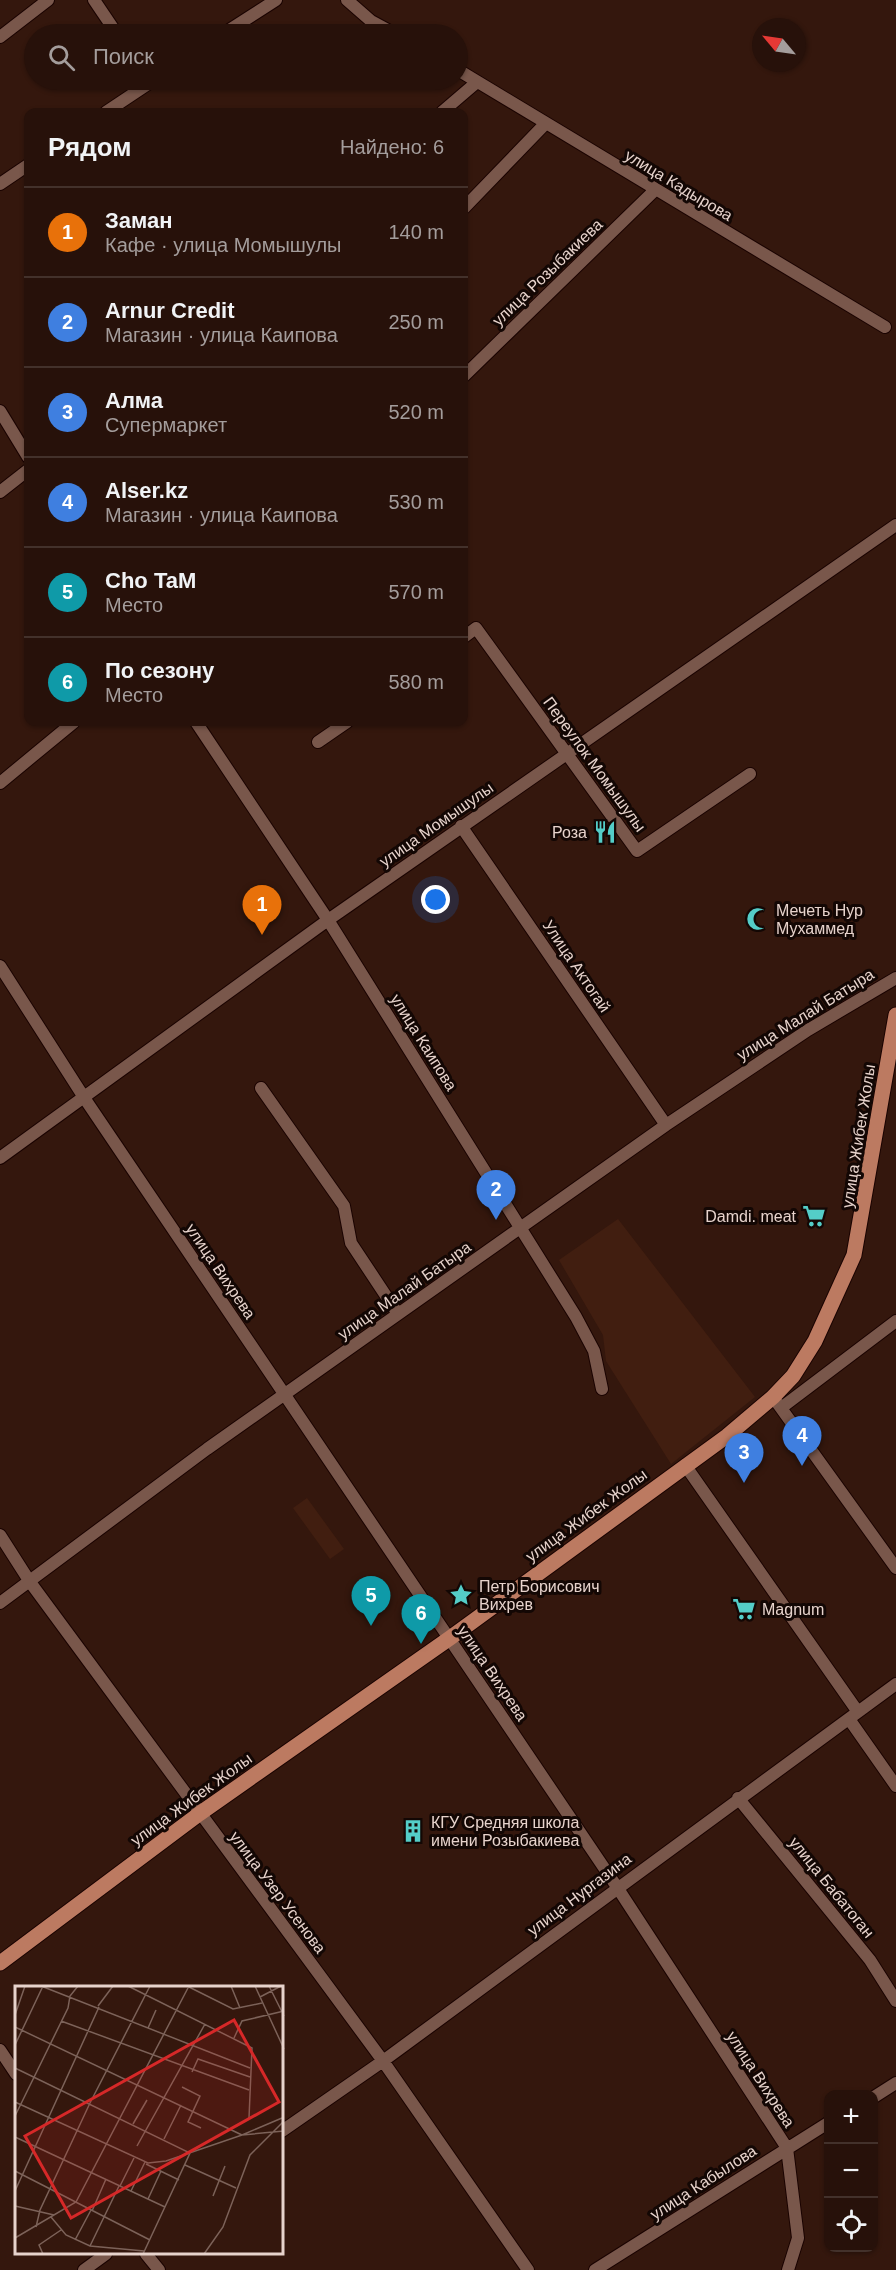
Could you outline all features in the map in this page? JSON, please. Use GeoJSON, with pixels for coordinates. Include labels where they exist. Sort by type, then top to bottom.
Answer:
{"type":"FeatureCollection","features":[{"type":"Feature","properties":{"kind":"main road","name":"улица Жибек Жолы"},"geometry":{"type":"LineString","coordinates":[[0,1963],[199,1814],[450,1638],[685,1465],[777,1403],[815,1341],[854,1255],[896,1015]]}},
{"type":"Feature","properties":{"kind":"street"},"geometry":{"type":"LineString","coordinates":[[0,37],[48,0]]}},
{"type":"Feature","properties":{"kind":"street"},"geometry":{"type":"LineString","coordinates":[[93,0],[110,24]]}},
{"type":"Feature","properties":{"kind":"street"},"geometry":{"type":"LineString","coordinates":[[239,24],[276,0]]}},
{"type":"Feature","properties":{"kind":"street"},"geometry":{"type":"LineString","coordinates":[[347,0],[377,24]]}},
{"type":"Feature","properties":{"kind":"street","name":"улица Кадырова"},"geometry":{"type":"LineString","coordinates":[[468,76],[885,327]]}},
{"type":"Feature","properties":{"kind":"street"},"geometry":{"type":"LineString","coordinates":[[468,90],[477,82]]}},
{"type":"Feature","properties":{"kind":"street"},"geometry":{"type":"LineString","coordinates":[[112,108],[137,90]]}},
{"type":"Feature","properties":{"kind":"street"},"geometry":{"type":"LineString","coordinates":[[447,108],[468,90]]}},
{"type":"Feature","properties":{"kind":"street"},"geometry":{"type":"LineString","coordinates":[[468,204],[546,123]]}},
{"type":"Feature","properties":{"kind":"street"},"geometry":{"type":"LineString","coordinates":[[0,184],[24,168]]}},
{"type":"Feature","properties":{"kind":"street","name":"улица Розыбакиева"},"geometry":{"type":"LineString","coordinates":[[468,372],[654,190]]}},
{"type":"Feature","properties":{"kind":"street"},"geometry":{"type":"LineString","coordinates":[[0,411],[24,450]]}},
{"type":"Feature","properties":{"kind":"street"},"geometry":{"type":"LineString","coordinates":[[0,492],[24,473]]}},
{"type":"Feature","properties":{"kind":"street","name":"улица Момышулы"},"geometry":{"type":"LineString","coordinates":[[0,1158],[461,826],[896,525]]}},
{"type":"Feature","properties":{"kind":"street","name":"Переулок Момышулы"},"geometry":{"type":"LineString","coordinates":[[468,635],[476,628],[638,851],[750,774]]}},
{"type":"Feature","properties":{"kind":"street"},"geometry":{"type":"LineString","coordinates":[[0,783],[69,726]]}},
{"type":"Feature","properties":{"kind":"street","name":"улица Каипова"},"geometry":{"type":"LineString","coordinates":[[199,726],[328,920],[521,1228],[590,1342],[602,1389]]}},
{"type":"Feature","properties":{"kind":"street"},"geometry":{"type":"LineString","coordinates":[[318,742],[341,726]]}},
{"type":"Feature","properties":{"kind":"street","name":"Улица Актогай"},"geometry":{"type":"LineString","coordinates":[[461,826],[666,1125]]}},
{"type":"Feature","properties":{"kind":"street","name":"улица Вихрева"},"geometry":{"type":"LineString","coordinates":[[0,966],[85,1099],[617,1887],[787,2148],[798,2238],[788,2270]]}},
{"type":"Feature","properties":{"kind":"street","name":"улица Малай Батыра"},"geometry":{"type":"LineString","coordinates":[[0,1604],[284,1394],[666,1125],[808,1030],[896,978]]}},
{"type":"Feature","properties":{"kind":"street"},"geometry":{"type":"LineString","coordinates":[[261,1088],[344,1206],[351,1243],[398,1314]]}},
{"type":"Feature","properties":{"kind":"street"},"geometry":{"type":"LineString","coordinates":[[896,1321],[777,1403],[896,1568]]}},
{"type":"Feature","properties":{"kind":"street"},"geometry":{"type":"LineString","coordinates":[[685,1465],[853,1715],[896,1786]]}},
{"type":"Feature","properties":{"kind":"street","name":"улица Узер Усенова"},"geometry":{"type":"LineString","coordinates":[[0,1535],[30,1582],[383,2061],[528,2270]]}},
{"type":"Feature","properties":{"kind":"street","name":"улица Нургазина"},"geometry":{"type":"LineString","coordinates":[[284,2130],[383,2061],[896,1684]]}},
{"type":"Feature","properties":{"kind":"street","name":"улица Бабатоган"},"geometry":{"type":"LineString","coordinates":[[738,1798],[870,1960],[896,2001]]}},
{"type":"Feature","properties":{"kind":"street"},"geometry":{"type":"LineString","coordinates":[[0,2050],[15,2072]]}},
{"type":"Feature","properties":{"kind":"street"},"geometry":{"type":"LineString","coordinates":[[878,2094],[896,2084]]}},
{"type":"Feature","properties":{"kind":"street","name":"улица Кабылова"},"geometry":{"type":"LineString","coordinates":[[595,2270],[824,2125]]}},
{"type":"Feature","properties":{"kind":"street"},"geometry":{"type":"LineString","coordinates":[[84,2270],[103,2255]]}},
{"type":"Feature","properties":{"kind":"street"},"geometry":{"type":"LineString","coordinates":[[148,2255],[159,2270]]}},
{"type":"Feature","properties":{"kind":"shaded area"},"geometry":{"type":"Polygon","coordinates":[[[618,1219],[755,1397],[671,1464],[606,1361],[603,1335],[559,1260],[618,1219]]]}},
{"type":"Feature","properties":{"kind":"shaded area"},"geometry":{"type":"Polygon","coordinates":[[[307,1498],[344,1549],[330,1559],[293,1508],[307,1498]]]}},
{"type":"Feature","properties":{"kind":"place","name":"Роза"},"geometry":{"type":"Point","coordinates":[605,832]}},
{"type":"Feature","properties":{"kind":"place","name":"Мечеть Нур Мухаммед"},"geometry":{"type":"Point","coordinates":[758,919]}},
{"type":"Feature","properties":{"kind":"place","name":"Заман"},"geometry":{"type":"Point","coordinates":[262,935]}},
{"type":"Feature","properties":{"kind":"place","name":"Damdi. meat"},"geometry":{"type":"Point","coordinates":[814,1216]}},
{"type":"Feature","properties":{"kind":"place","name":"Arnur Credit"},"geometry":{"type":"Point","coordinates":[496,1220]}},
{"type":"Feature","properties":{"kind":"place","name":"Alser.kz"},"geometry":{"type":"Point","coordinates":[802,1466]}},
{"type":"Feature","properties":{"kind":"place","name":"Алма"},"geometry":{"type":"Point","coordinates":[744,1483]}},
{"type":"Feature","properties":{"kind":"place","name":"Петр Борисович Вихрев"},"geometry":{"type":"Point","coordinates":[461,1595]}},
{"type":"Feature","properties":{"kind":"place","name":"Magnum"},"geometry":{"type":"Point","coordinates":[744,1609]}},
{"type":"Feature","properties":{"kind":"place","name":"Cho TaM"},"geometry":{"type":"Point","coordinates":[371,1626]}},
{"type":"Feature","properties":{"kind":"place","name":"По сезону"},"geometry":{"type":"Point","coordinates":[421,1644]}},
{"type":"Feature","properties":{"kind":"place","name":"КГУ Средняя школа имени Розыбакиева"},"geometry":{"type":"Point","coordinates":[413,1831]}}]}
